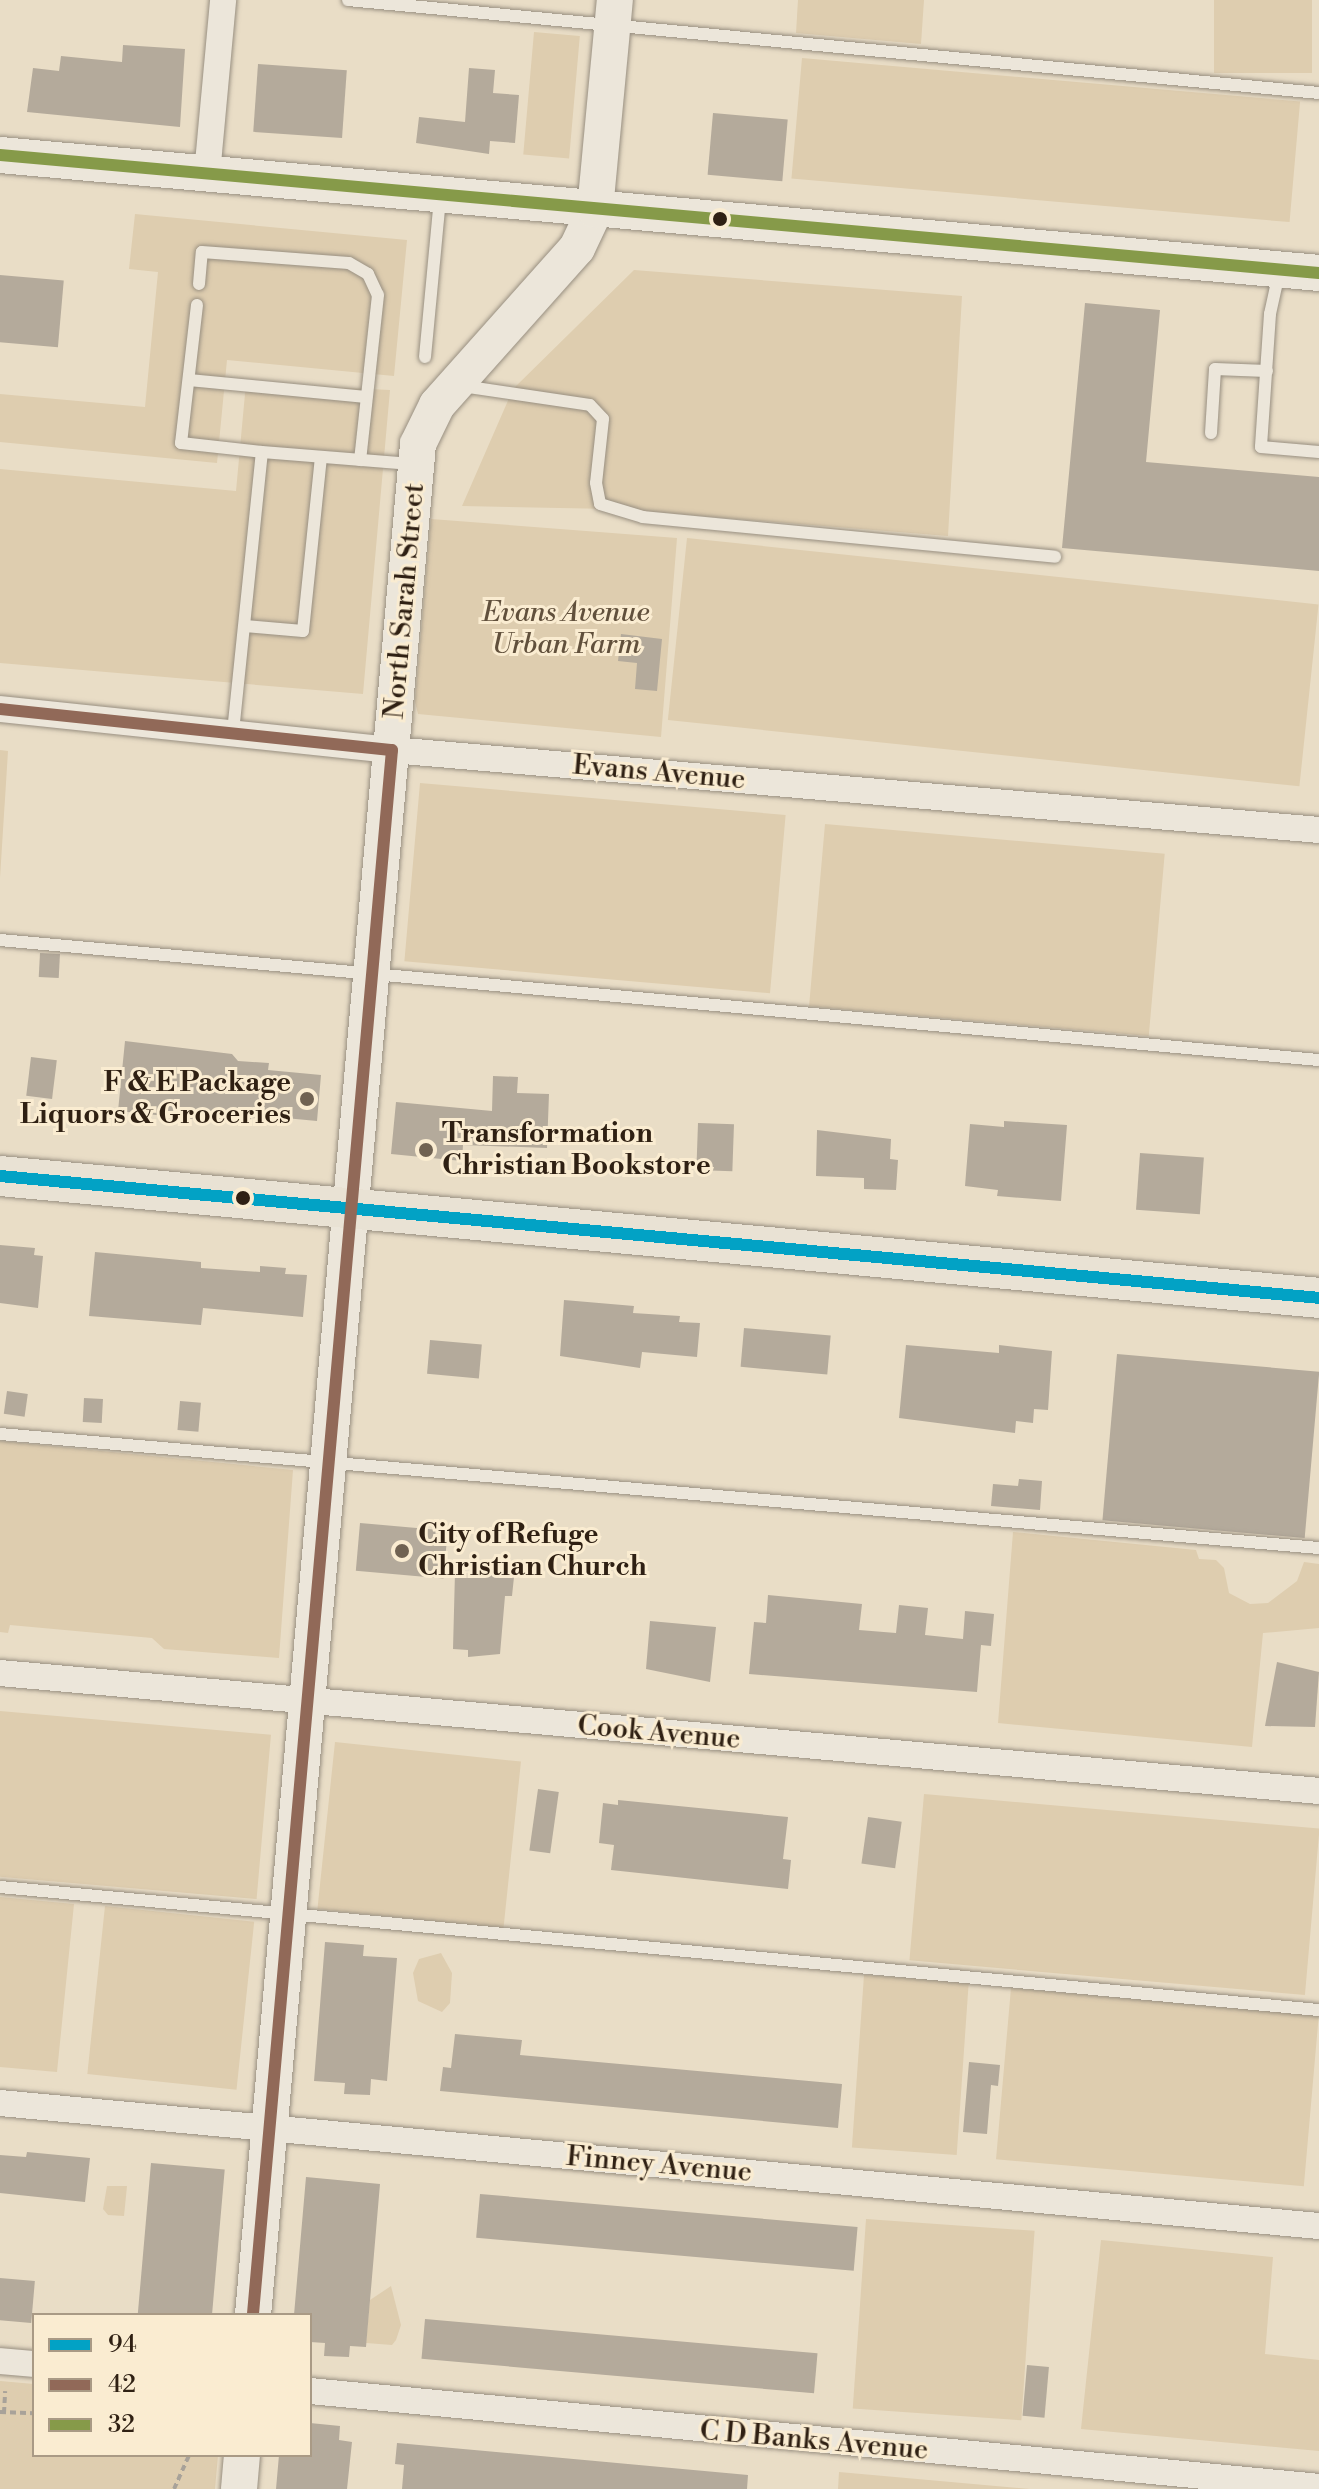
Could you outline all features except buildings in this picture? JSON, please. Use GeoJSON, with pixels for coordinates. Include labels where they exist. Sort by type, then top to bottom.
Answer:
{"type":"FeatureCollection","features":[{"type":"Feature","properties":{"kind":"main road"},"geometry":{"type":"LineString","coordinates":[[0,1176],[1319,1298]]}},
{"type":"Feature","properties":{"kind":"street"},"geometry":{"type":"LineString","coordinates":[[207,174],[223,0]]}},
{"type":"Feature","properties":{"kind":"street","name":"North Sarah Street"},"geometry":{"type":"LineString","coordinates":[[253,2313],[268,2129],[311,1702],[350,1209],[418,444],[431,418],[455,384],[577,248],[595,210],[613,12]]}},
{"type":"Feature","properties":{"kind":"street"},"geometry":{"type":"LineString","coordinates":[[0,155],[1319,273]]}},
{"type":"Feature","properties":{"kind":"street","name":"Evans Avenue"},"geometry":{"type":"LineString","coordinates":[[0,709],[392,750],[1319,830]]}},
{"type":"Feature","properties":{"kind":"street","name":"Cook Avenue"},"geometry":{"type":"LineString","coordinates":[[0,1673],[1319,1791]]}},
{"type":"Feature","properties":{"kind":"street","name":"Finney Avenue"},"geometry":{"type":"LineString","coordinates":[[0,2103],[1319,2226]]}},
{"type":"Feature","properties":{"kind":"street"},"geometry":{"type":"LineString","coordinates":[[0,2361],[32,2364]]}},
{"type":"Feature","properties":{"kind":"street","name":"C D Banks Avenue"},"geometry":{"type":"LineString","coordinates":[[312,2391],[1319,2487]]}},
{"type":"Feature","properties":{"kind":"street"},"geometry":{"type":"LineString","coordinates":[[239,2489],[242,2457]]}},
{"type":"Feature","properties":{"kind":"lane"},"geometry":{"type":"LineString","coordinates":[[348,0],[613,12],[1319,93]]}},
{"type":"Feature","properties":{"kind":"lane"},"geometry":{"type":"LineString","coordinates":[[425,357],[440,196]]}},
{"type":"Feature","properties":{"kind":"lane"},"geometry":{"type":"LineString","coordinates":[[199,284],[202,252],[349,263],[368,274],[378,295],[360,460]]}},
{"type":"Feature","properties":{"kind":"lane"},"geometry":{"type":"LineString","coordinates":[[1280,270],[1261,447],[1319,452]]}},
{"type":"Feature","properties":{"kind":"lane"},"geometry":{"type":"LineString","coordinates":[[197,305],[181,443],[416,465]]}},
{"type":"Feature","properties":{"kind":"lane"},"geometry":{"type":"LineString","coordinates":[[1211,433],[1215,369],[1267,371]]}},
{"type":"Feature","properties":{"kind":"lane"},"geometry":{"type":"LineString","coordinates":[[189,380],[366,397]]}},
{"type":"Feature","properties":{"kind":"lane"},"geometry":{"type":"LineString","coordinates":[[455,384],[590,405],[603,419],[596,483],[600,504],[643,517],[1055,557]]}},
{"type":"Feature","properties":{"kind":"lane"},"geometry":{"type":"LineString","coordinates":[[233,732],[262,452]]}},
{"type":"Feature","properties":{"kind":"lane"},"geometry":{"type":"LineString","coordinates":[[245,626],[303,631],[321,457]]}},
{"type":"Feature","properties":{"kind":"lane"},"geometry":{"type":"LineString","coordinates":[[0,940],[1319,1060]]}},
{"type":"Feature","properties":{"kind":"lane"},"geometry":{"type":"LineString","coordinates":[[0,1434],[1319,1548]]}},
{"type":"Feature","properties":{"kind":"lane"},"geometry":{"type":"LineString","coordinates":[[0,1887],[1319,2010]]}},
{"type":"Feature","properties":{"kind":"path"},"geometry":{"type":"LineString","coordinates":[[5,2391],[2,2413],[32,2413]]}},
{"type":"Feature","properties":{"kind":"path"},"geometry":{"type":"LineString","coordinates":[[174,2489],[188,2457]]}},
{"type":"Feature","properties":{"kind":"green space"},"geometry":{"type":"Polygon","coordinates":[[[798,0],[924,0],[921,44],[796,33],[798,0]]]}},
{"type":"Feature","properties":{"kind":"green space"},"geometry":{"type":"Polygon","coordinates":[[[1214,0],[1312,0],[1312,73],[1214,73],[1214,0]]]}},
{"type":"Feature","properties":{"kind":"green space"},"geometry":{"type":"Polygon","coordinates":[[[534,32],[580,36],[569,159],[523,155],[534,32]]]}},
{"type":"Feature","properties":{"kind":"green space"},"geometry":{"type":"Polygon","coordinates":[[[802,58],[1300,102],[1290,222],[791,179],[802,58]]]}},
{"type":"Feature","properties":{"kind":"green space"},"geometry":{"type":"Polygon","coordinates":[[[135,214],[407,240],[394,376],[227,360],[217,463],[0,442],[0,394],[145,407],[158,272],[129,269],[135,214]]]}},
{"type":"Feature","properties":{"kind":"green space"},"geometry":{"type":"Polygon","coordinates":[[[634,270],[962,296],[948,536],[611,509],[462,506],[513,389],[634,270]]]}},
{"type":"Feature","properties":{"kind":"green space"},"geometry":{"type":"Polygon","coordinates":[[[246,383],[390,390],[363,694],[0,663],[0,469],[236,491],[246,383]]]}},
{"type":"Feature","properties":{"kind":"green space","name":"Evans Avenue Urban Farm"},"geometry":{"type":"Polygon","coordinates":[[[431,519],[677,538],[661,737],[418,714],[415,702],[431,519]]]}},
{"type":"Feature","properties":{"kind":"green space"},"geometry":{"type":"Polygon","coordinates":[[[687,538],[1319,604],[1299,786],[668,720],[687,538]]]}},
{"type":"Feature","properties":{"kind":"green space"},"geometry":{"type":"Polygon","coordinates":[[[0,750],[8,751],[0,878],[0,750]]]}},
{"type":"Feature","properties":{"kind":"green space"},"geometry":{"type":"Polygon","coordinates":[[[420,783],[786,815],[770,993],[404,961],[420,783]]]}},
{"type":"Feature","properties":{"kind":"green space"},"geometry":{"type":"Polygon","coordinates":[[[825,824],[1165,854],[1149,1036],[809,1006],[825,824]]]}},
{"type":"Feature","properties":{"kind":"green space"},"geometry":{"type":"Polygon","coordinates":[[[0,1441],[293,1470],[279,1658],[164,1649],[152,1638],[10,1625],[8,1633],[0,1632],[0,1441]]]}},
{"type":"Feature","properties":{"kind":"green space"},"geometry":{"type":"Polygon","coordinates":[[[1013,1532],[1196,1550],[1199,1559],[1216,1560],[1224,1568],[1229,1593],[1250,1604],[1268,1603],[1297,1581],[1304,1562],[1319,1564],[1319,1628],[1263,1633],[1252,1747],[998,1723],[1013,1532]]]}},
{"type":"Feature","properties":{"kind":"green space"},"geometry":{"type":"Polygon","coordinates":[[[0,1711],[271,1735],[257,1899],[0,1877],[0,1711]]]}},
{"type":"Feature","properties":{"kind":"green space"},"geometry":{"type":"Polygon","coordinates":[[[335,1742],[521,1762],[503,1929],[317,1909],[335,1742]]]}},
{"type":"Feature","properties":{"kind":"green space"},"geometry":{"type":"Polygon","coordinates":[[[924,1794],[1319,1829],[1305,1995],[909,1960],[924,1794]]]}},
{"type":"Feature","properties":{"kind":"green space"},"geometry":{"type":"Polygon","coordinates":[[[0,1897],[74,1904],[57,2072],[0,2067],[0,1897]]]}},
{"type":"Feature","properties":{"kind":"green space"},"geometry":{"type":"Polygon","coordinates":[[[105,1906],[254,1922],[237,2090],[87,2074],[105,1906]]]}},
{"type":"Feature","properties":{"kind":"green space"},"geometry":{"type":"Polygon","coordinates":[[[441,1953],[452,1973],[450,2003],[442,2012],[418,2001],[413,1973],[419,1959],[441,1953]]]}},
{"type":"Feature","properties":{"kind":"green space"},"geometry":{"type":"Polygon","coordinates":[[[864,1975],[969,1982],[957,2155],[852,2148],[864,1975]]]}},
{"type":"Feature","properties":{"kind":"green space"},"geometry":{"type":"Polygon","coordinates":[[[1011,1988],[1319,2015],[1304,2186],[996,2159],[1011,1988]]]}},
{"type":"Feature","properties":{"kind":"green space"},"geometry":{"type":"Polygon","coordinates":[[[107,2186],[127,2186],[124,2216],[108,2215],[103,2209],[107,2186]]]}},
{"type":"Feature","properties":{"kind":"green space"},"geometry":{"type":"Polygon","coordinates":[[[866,2219],[1035,2231],[1021,2420],[853,2409],[866,2219]]]}},
{"type":"Feature","properties":{"kind":"green space"},"geometry":{"type":"Polygon","coordinates":[[[1101,2240],[1273,2257],[1265,2354],[1319,2360],[1319,2451],[1081,2429],[1101,2240]]]}},
{"type":"Feature","properties":{"kind":"green space"},"geometry":{"type":"Polygon","coordinates":[[[391,2286],[401,2325],[396,2340],[392,2345],[366,2343],[370,2300],[391,2286]]]}},
{"type":"Feature","properties":{"kind":"green space"},"geometry":{"type":"Polygon","coordinates":[[[0,2381],[32,2384],[32,2457],[218,2457],[215,2489],[0,2489],[0,2381]]]}},
{"type":"Feature","properties":{"kind":"green space"},"geometry":{"type":"Polygon","coordinates":[[[839,2472],[1030,2489],[838,2489],[839,2472]]]}},
{"type":"Feature","properties":{"kind":"transit line","name":"32"},"geometry":{"type":"LineString","coordinates":[[0,155],[1319,273]]}},
{"type":"Feature","properties":{"kind":"transit line","name":"42"},"geometry":{"type":"LineString","coordinates":[[0,709],[392,750],[253,2313]]}},
{"type":"Feature","properties":{"kind":"transit line","name":"94"},"geometry":{"type":"LineString","coordinates":[[0,1176],[1319,1298]]}},
{"type":"Feature","properties":{"kind":"place","name":"F & E Package Liquors & Groceries"},"geometry":{"type":"Point","coordinates":[307,1099]}},
{"type":"Feature","properties":{"kind":"place","name":"Transformation Christian Bookstore"},"geometry":{"type":"Point","coordinates":[426,1150]}},
{"type":"Feature","properties":{"kind":"place","name":"City of Refuge Christian Church"},"geometry":{"type":"Point","coordinates":[402,1551]}}]}
